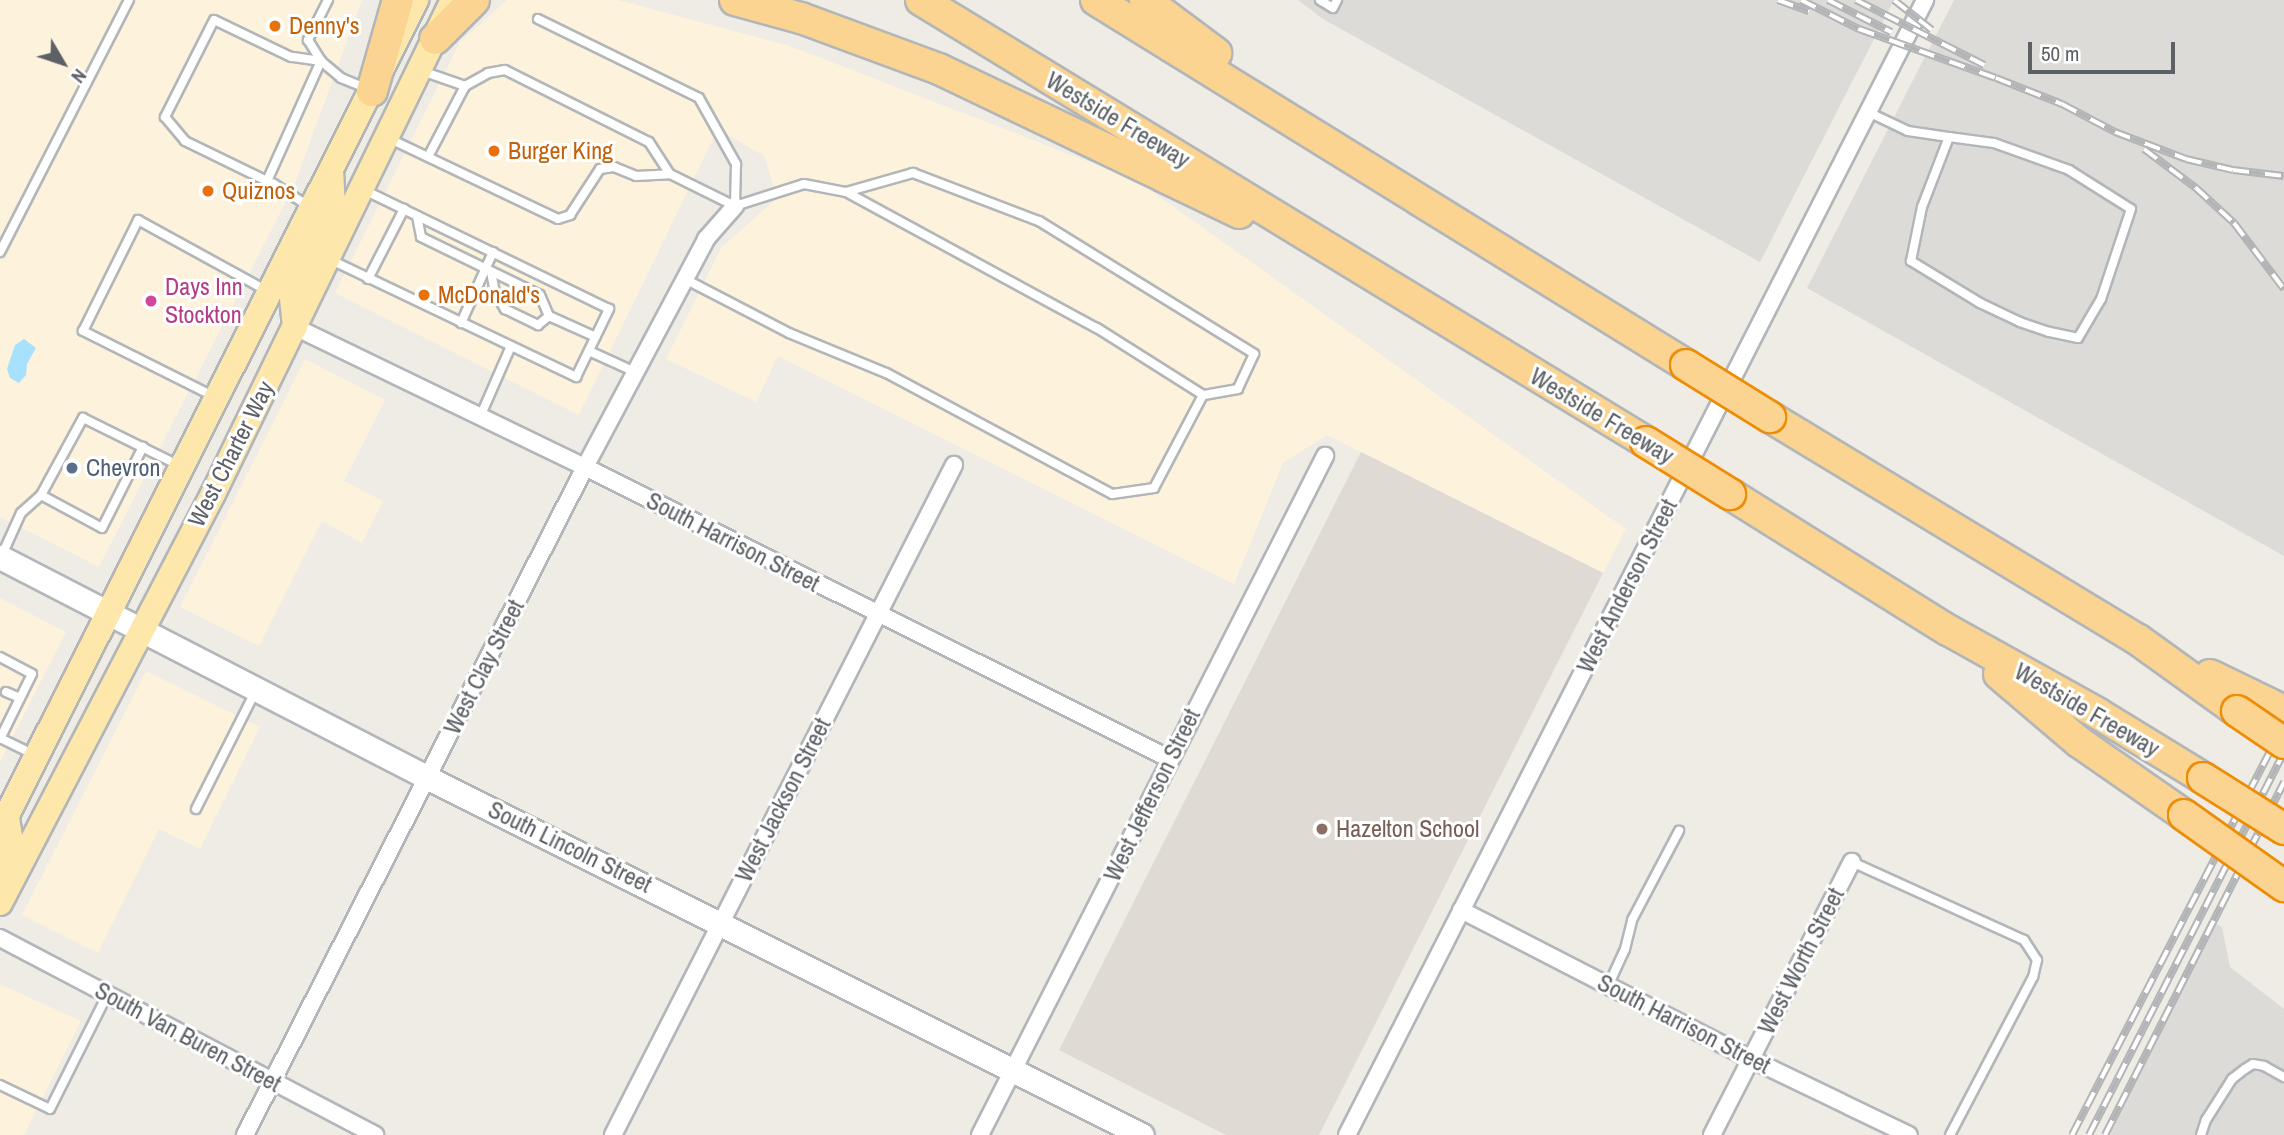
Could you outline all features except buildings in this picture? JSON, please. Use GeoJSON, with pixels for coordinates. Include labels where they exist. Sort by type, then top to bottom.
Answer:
{"type":"FeatureCollection","features":[{"type":"Feature","properties":{"kind":"highway"},"geometry":{"type":"LineString","coordinates":[[372,91],[398,0]]}},
{"type":"Feature","properties":{"kind":"highway"},"geometry":{"type":"LineString","coordinates":[[435,39],[474,0]]}},
{"type":"Feature","properties":{"kind":"highway"},"geometry":{"type":"LineString","coordinates":[[734,0],[800,18],[939,69],[1381,281]]}},
{"type":"Feature","properties":{"kind":"highway","name":"Westside Freeway"},"geometry":{"type":"LineString","coordinates":[[921,0],[1646,442],[1948,631],[2097,713],[2284,829]]}},
{"type":"Feature","properties":{"kind":"highway"},"geometry":{"type":"LineString","coordinates":[[1096,0],[1686,365],[2242,702],[2284,743]]}},
{"type":"Feature","properties":{"kind":"highway"},"geometry":{"type":"LineString","coordinates":[[1145,0],[1377,172]]}},
{"type":"Feature","properties":{"kind":"highway"},"geometry":{"type":"LineString","coordinates":[[1948,631],[2079,742],[2284,886]]}},
{"type":"Feature","properties":{"kind":"highway"},"geometry":{"type":"LineString","coordinates":[[2242,702],[2284,711]]}},
{"type":"Feature","properties":{"kind":"main road","name":"West Charter Way"},"geometry":{"type":"LineString","coordinates":[[3,823],[416,0]]}},
{"type":"Feature","properties":{"kind":"main road","name":"West Charter Way"},"geometry":{"type":"LineString","coordinates":[[0,903],[213,494],[421,71],[453,0]]}},
{"type":"Feature","properties":{"kind":"main road"},"geometry":{"type":"LineString","coordinates":[[295,327],[291,291],[333,208],[331,173]]}},
{"type":"Feature","properties":{"kind":"main road"},"geometry":{"type":"LineString","coordinates":[[0,866],[10,844],[3,823]]}},
{"type":"Feature","properties":{"kind":"street","name":"West Anderson Street"},"geometry":{"type":"LineString","coordinates":[[1347,1135],[1925,0]]}},
{"type":"Feature","properties":{"kind":"street","name":"West Clay Street"},"geometry":{"type":"LineString","coordinates":[[245,1135],[635,372],[706,239],[734,206]]}},
{"type":"Feature","properties":{"kind":"street","name":"South Harrison Street"},"geometry":{"type":"LineString","coordinates":[[295,327],[585,467],[1170,759]]}},
{"type":"Feature","properties":{"kind":"street","name":"West Jefferson Street"},"geometry":{"type":"LineString","coordinates":[[980,1135],[1325,456]]}},
{"type":"Feature","properties":{"kind":"street","name":"West Jackson Street"},"geometry":{"type":"LineString","coordinates":[[613,1135],[954,465]]}},
{"type":"Feature","properties":{"kind":"street","name":"South Lincoln Street"},"geometry":{"type":"LineString","coordinates":[[0,558],[108,611],[428,778],[721,922],[1142,1135]]}},
{"type":"Feature","properties":{"kind":"street","name":"West Worth Street"},"geometry":{"type":"LineString","coordinates":[[1712,1135],[1852,862]]}},
{"type":"Feature","properties":{"kind":"street","name":"South Harrison Street"},"geometry":{"type":"LineString","coordinates":[[1461,911],[1751,1059],[1909,1135]]}},
{"type":"Feature","properties":{"kind":"street","name":"South Van Buren Street"},"geometry":{"type":"LineString","coordinates":[[0,937],[376,1135]]}},
{"type":"Feature","properties":{"kind":"lane"},"geometry":{"type":"LineString","coordinates":[[0,252],[129,0]]}},
{"type":"Feature","properties":{"kind":"lane"},"geometry":{"type":"LineString","coordinates":[[328,0],[308,40],[321,61],[341,78],[372,91]]}},
{"type":"Feature","properties":{"kind":"lane"},"geometry":{"type":"LineString","coordinates":[[1320,0],[1334,8],[1337,0]]}},
{"type":"Feature","properties":{"kind":"lane"},"geometry":{"type":"LineString","coordinates":[[538,19],[699,98],[736,164],[734,206]]}},
{"type":"Feature","properties":{"kind":"lane"},"geometry":{"type":"LineString","coordinates":[[313,209],[267,181],[185,142],[165,117],[214,20],[291,57],[321,61]]}},
{"type":"Feature","properties":{"kind":"lane"},"geometry":{"type":"LineString","coordinates":[[267,181],[321,61]]}},
{"type":"Feature","properties":{"kind":"lane"},"geometry":{"type":"LineString","coordinates":[[429,155],[465,86],[499,70],[515,74],[649,142],[670,174]]}},
{"type":"Feature","properties":{"kind":"lane"},"geometry":{"type":"LineString","coordinates":[[421,71],[465,86]]}},
{"type":"Feature","properties":{"kind":"lane"},"geometry":{"type":"LineString","coordinates":[[1868,112],[1908,131],[1994,143],[2069,170],[2131,209],[2101,299],[2078,338],[2020,322],[1980,303],[1911,261],[1922,207],[1950,137]]}},
{"type":"Feature","properties":{"kind":"lane"},"geometry":{"type":"LineString","coordinates":[[388,138],[429,155],[553,218],[564,219],[570,215],[600,169],[614,167],[636,176],[670,174],[734,206],[804,184],[846,192],[1097,328],[1203,395],[1238,389],[1254,355],[1039,222],[913,173],[846,192]]}},
{"type":"Feature","properties":{"kind":"lane"},"geometry":{"type":"LineString","coordinates":[[328,259],[576,377],[596,337],[609,309],[362,189]]}},
{"type":"Feature","properties":{"kind":"lane"},"geometry":{"type":"LineString","coordinates":[[368,279],[404,209]]}},
{"type":"Feature","properties":{"kind":"lane"},"geometry":{"type":"LineString","coordinates":[[417,216],[421,237],[540,295],[549,316],[596,337]]}},
{"type":"Feature","properties":{"kind":"lane"},"geometry":{"type":"LineString","coordinates":[[216,398],[83,331],[138,220],[269,293]]}},
{"type":"Feature","properties":{"kind":"lane"},"geometry":{"type":"LineString","coordinates":[[460,323],[488,270],[493,252]]}},
{"type":"Feature","properties":{"kind":"lane"},"geometry":{"type":"LineString","coordinates":[[488,270],[495,292],[505,309],[538,325],[549,316]]}},
{"type":"Feature","properties":{"kind":"lane"},"geometry":{"type":"LineString","coordinates":[[685,279],[789,333],[886,373],[1112,494],[1154,488],[1203,395]]}},
{"type":"Feature","properties":{"kind":"lane"},"geometry":{"type":"LineString","coordinates":[[480,417],[511,346]]}},
{"type":"Feature","properties":{"kind":"lane"},"geometry":{"type":"LineString","coordinates":[[589,351],[635,372]]}},
{"type":"Feature","properties":{"kind":"lane"},"geometry":{"type":"LineString","coordinates":[[0,558],[21,513],[41,495],[83,418],[180,466]]}},
{"type":"Feature","properties":{"kind":"lane"},"geometry":{"type":"LineString","coordinates":[[41,495],[102,528],[143,447]]}},
{"type":"Feature","properties":{"kind":"lane"},"geometry":{"type":"LineString","coordinates":[[0,657],[32,674],[0,738],[36,756]]}},
{"type":"Feature","properties":{"kind":"lane"},"geometry":{"type":"LineString","coordinates":[[196,809],[256,689]]}},
{"type":"Feature","properties":{"kind":"lane"},"geometry":{"type":"LineString","coordinates":[[6,692],[20,698]]}},
{"type":"Feature","properties":{"kind":"lane"},"geometry":{"type":"LineString","coordinates":[[1608,986],[1625,949],[1632,920],[1679,831]]}},
{"type":"Feature","properties":{"kind":"lane"},"geometry":{"type":"LineString","coordinates":[[1852,862],[2024,940],[2037,960],[2033,977],[1950,1135]]}},
{"type":"Feature","properties":{"kind":"lane"},"geometry":{"type":"LineString","coordinates":[[0,1085],[50,1109],[107,995]]}},
{"type":"Feature","properties":{"kind":"lane"},"geometry":{"type":"LineString","coordinates":[[2201,1135],[2206,1119],[2232,1079],[2245,1069],[2253,1064],[2264,1066],[2284,1077]]}},
{"type":"Feature","properties":{"kind":"shaded area"},"geometry":{"type":"Polygon","coordinates":[[[0,0],[362,0],[294,186],[99,567],[0,517],[0,0]]]}},
{"type":"Feature","properties":{"kind":"shaded area"},"geometry":{"type":"Polygon","coordinates":[[[507,0],[618,0],[790,46],[1136,180],[1626,529],[1603,573],[1327,435],[1283,463],[1234,584],[778,356],[756,402],[666,359],[721,248],[777,198],[764,156],[718,129],[579,415],[335,293],[460,42],[507,0]]]}},
{"type":"Feature","properties":{"kind":"shaded area"},"geometry":{"type":"Polygon","coordinates":[[[1298,0],[1894,0],[1760,262],[1323,19],[1298,0]]]}},
{"type":"Feature","properties":{"kind":"shaded area"},"geometry":{"type":"Polygon","coordinates":[[[1954,0],[2284,0],[2284,556],[1807,288],[1954,0]]]}},
{"type":"Feature","properties":{"kind":"shaded area"},"geometry":{"type":"Polygon","coordinates":[[[305,359],[385,400],[344,481],[383,501],[362,543],[322,521],[259,646],[180,607],[305,359]]]}},
{"type":"Feature","properties":{"kind":"shaded area","name":"Hazelton School"},"geometry":{"type":"Polygon","coordinates":[[[1361,452],[1603,573],[1319,1135],[1226,1135],[1059,1050],[1361,452]]]}},
{"type":"Feature","properties":{"kind":"shaded area"},"geometry":{"type":"Polygon","coordinates":[[[0,598],[66,632],[0,762],[0,598]]]}},
{"type":"Feature","properties":{"kind":"shaded area"},"geometry":{"type":"Polygon","coordinates":[[[146,671],[260,727],[200,849],[159,829],[98,953],[22,915],[146,671]]]}},
{"type":"Feature","properties":{"kind":"shaded area"},"geometry":{"type":"Polygon","coordinates":[[[2209,920],[2222,927],[2230,967],[2284,1009],[2284,1135],[2103,1135],[2209,920]]]}},
{"type":"Feature","properties":{"kind":"shaded area"},"geometry":{"type":"Polygon","coordinates":[[[0,984],[81,1021],[24,1135],[0,1135],[0,984]]]}},
{"type":"Feature","properties":{"kind":"water"},"geometry":{"type":"Polygon","coordinates":[[[24,339],[36,348],[27,364],[26,375],[19,383],[10,378],[7,369],[15,345],[24,339]]]}},
{"type":"Feature","properties":{"kind":"railway"},"geometry":{"type":"LineString","coordinates":[[1778,0],[1809,11]]}},
{"type":"Feature","properties":{"kind":"railway"},"geometry":{"type":"LineString","coordinates":[[1801,0],[1859,29],[2062,104],[2115,132],[2186,159],[2233,170],[2284,176]]}},
{"type":"Feature","properties":{"kind":"railway"},"geometry":{"type":"LineString","coordinates":[[1828,0],[1891,32]]}},
{"type":"Feature","properties":{"kind":"railway"},"geometry":{"type":"LineString","coordinates":[[1856,0],[1984,65]]}},
{"type":"Feature","properties":{"kind":"railway"},"geometry":{"type":"LineString","coordinates":[[1894,0],[1932,30]]}},
{"type":"Feature","properties":{"kind":"railway"},"geometry":{"type":"LineString","coordinates":[[2144,149],[2196,188],[2234,223],[2284,289]]}},
{"type":"Feature","properties":{"kind":"railway"},"geometry":{"type":"LineString","coordinates":[[2072,1135],[2284,724]]}},
{"type":"Feature","properties":{"kind":"railway"},"geometry":{"type":"LineString","coordinates":[[2089,1135],[2284,752]]}},
{"type":"Feature","properties":{"kind":"railway"},"geometry":{"type":"LineString","coordinates":[[2105,1135],[2284,782]]}},
{"type":"Feature","properties":{"kind":"place","name":"Denny's"},"geometry":{"type":"Point","coordinates":[275,26]}},
{"type":"Feature","properties":{"kind":"place","name":"Burger King"},"geometry":{"type":"Point","coordinates":[494,151]}},
{"type":"Feature","properties":{"kind":"place","name":"Quiznos"},"geometry":{"type":"Point","coordinates":[208,191]}},
{"type":"Feature","properties":{"kind":"place","name":"McDonald's"},"geometry":{"type":"Point","coordinates":[424,295]}},
{"type":"Feature","properties":{"kind":"place","name":"Days Inn Stockton"},"geometry":{"type":"Point","coordinates":[151,301]}},
{"type":"Feature","properties":{"kind":"place","name":"Chevron"},"geometry":{"type":"Point","coordinates":[72,468]}},
{"type":"Feature","properties":{"kind":"place","name":"Hazelton School"},"geometry":{"type":"Point","coordinates":[1322,829]}}]}
